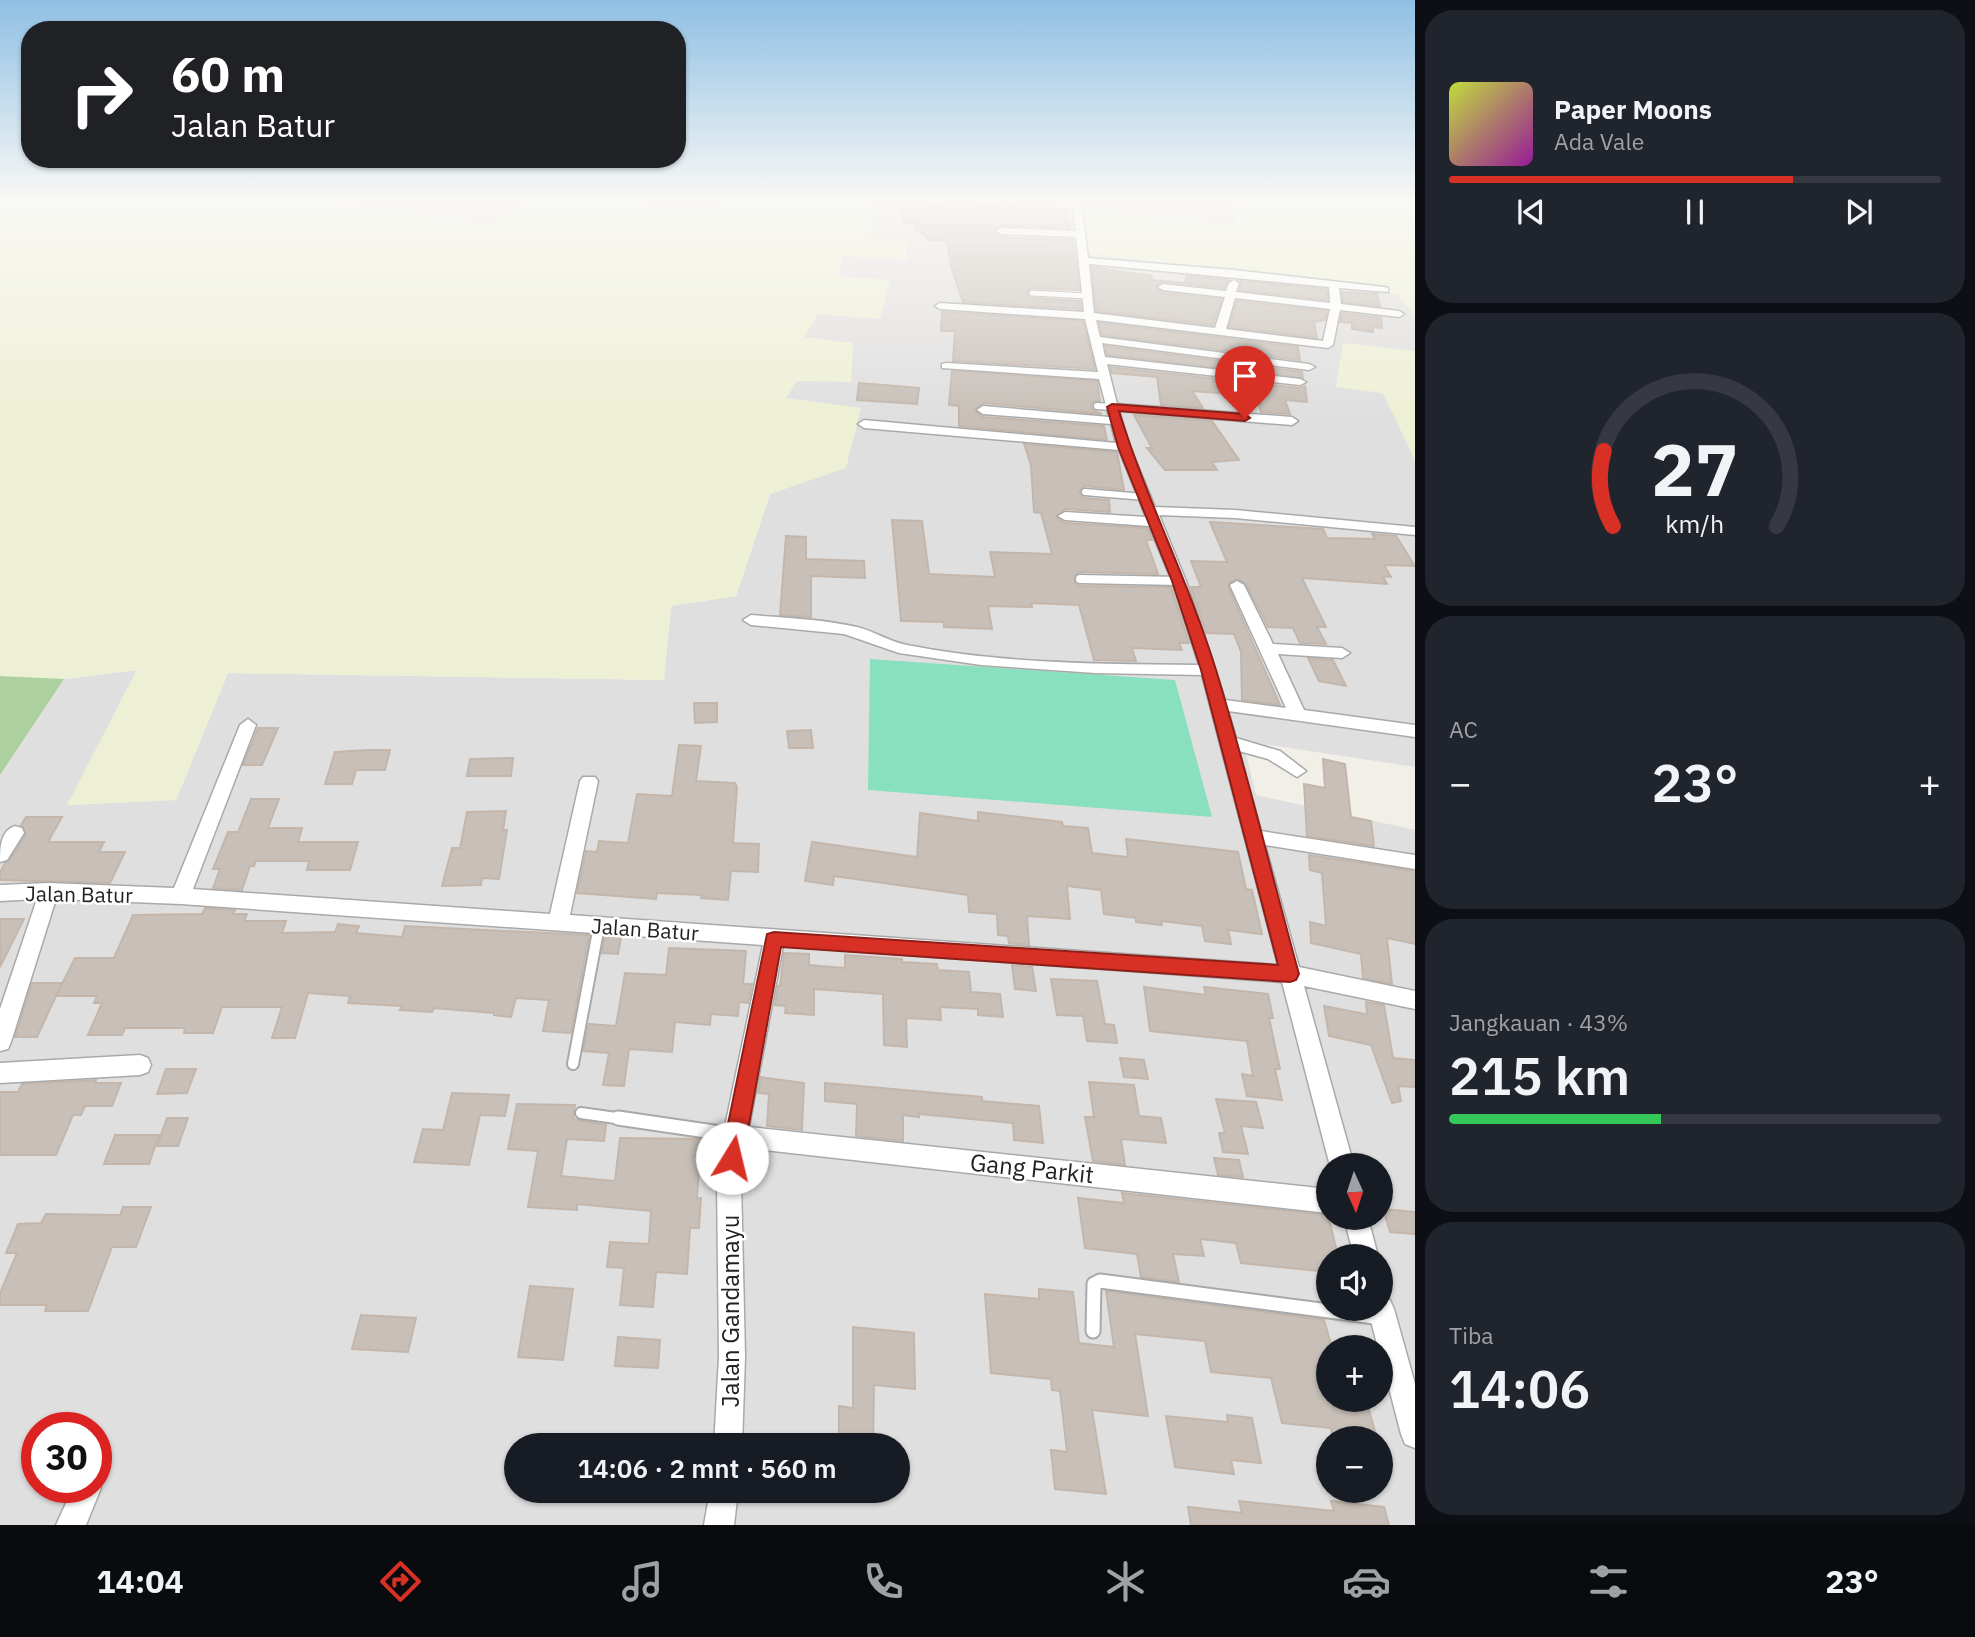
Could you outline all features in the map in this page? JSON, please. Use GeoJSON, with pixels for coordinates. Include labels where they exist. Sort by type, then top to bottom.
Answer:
{"type":"FeatureCollection","features":[{"type":"Feature","properties":{"kind":"street"},"geometry":{"type":"LineString","coordinates":[[1084,272],[1094,339],[1104,376],[1108,412],[1179,581],[1209,670],[1338,1153]]}},
{"type":"Feature","properties":{"kind":"street"},"geometry":{"type":"LineString","coordinates":[[1224,272],[1384,290]]}},
{"type":"Feature","properties":{"kind":"street"},"geometry":{"type":"LineString","coordinates":[[1220,330],[1232,293],[1234,273]]}},
{"type":"Feature","properties":{"kind":"street"},"geometry":{"type":"LineString","coordinates":[[940,306],[1090,316],[1328,345],[1336,307],[1334,284]]}},
{"type":"Feature","properties":{"kind":"street"},"geometry":{"type":"LineString","coordinates":[[1163,287],[1399,314]]}},
{"type":"Feature","properties":{"kind":"street"},"geometry":{"type":"LineString","coordinates":[[1094,339],[1309,367]]}},
{"type":"Feature","properties":{"kind":"street"},"geometry":{"type":"LineString","coordinates":[[1099,360],[1300,382]]}},
{"type":"Feature","properties":{"kind":"street"},"geometry":{"type":"LineString","coordinates":[[946,366],[1104,376]]}},
{"type":"Feature","properties":{"kind":"street"},"geometry":{"type":"LineString","coordinates":[[983,410],[1108,412],[1292,421]]}},
{"type":"Feature","properties":{"kind":"street"},"geometry":{"type":"LineString","coordinates":[[864,424],[1124,447]]}},
{"type":"Feature","properties":{"kind":"street"},"geometry":{"type":"LineString","coordinates":[[1065,516],[1150,510],[1235,514],[1415,531]]}},
{"type":"Feature","properties":{"kind":"street"},"geometry":{"type":"LineString","coordinates":[[1237,584],[1298,715]]}},
{"type":"Feature","properties":{"kind":"street"},"geometry":{"type":"LineString","coordinates":[[751,620],[841,628],[903,649],[953,657],[1106,670],[1209,670]]}},
{"type":"Feature","properties":{"kind":"street"},"geometry":{"type":"LineString","coordinates":[[1267,649],[1342,653]]}},
{"type":"Feature","properties":{"kind":"street"},"geometry":{"type":"LineString","coordinates":[[1217,704],[1415,731]]}},
{"type":"Feature","properties":{"kind":"street"},"geometry":{"type":"LineString","coordinates":[[181,896],[248,725]]}},
{"type":"Feature","properties":{"kind":"street"},"geometry":{"type":"LineString","coordinates":[[1228,743],[1273,755],[1297,771]]}},
{"type":"Feature","properties":{"kind":"street"},"geometry":{"type":"LineString","coordinates":[[558,923],[589,781]]}},
{"type":"Feature","properties":{"kind":"street"},"geometry":{"type":"LineString","coordinates":[[0,855],[15,833]]}},
{"type":"Feature","properties":{"kind":"street"},"geometry":{"type":"LineString","coordinates":[[1252,836],[1415,862]]}},
{"type":"Feature","properties":{"kind":"street"},"geometry":{"type":"LineString","coordinates":[[0,1042],[49,891]]}},
{"type":"Feature","properties":{"kind":"street","name":"Jalan Batur"},"geometry":{"type":"LineString","coordinates":[[0,893],[49,891],[181,896],[1290,974],[1415,1000]]}},
{"type":"Feature","properties":{"kind":"street","name":"Jalan Gandamayu"},"geometry":{"type":"LineString","coordinates":[[729,1433],[732,1345],[729,1180],[735,1136],[774,939]]}},
{"type":"Feature","properties":{"kind":"street"},"geometry":{"type":"LineString","coordinates":[[0,1073],[140,1065]]}},
{"type":"Feature","properties":{"kind":"street","name":"Gang Parkit"},"geometry":{"type":"LineString","coordinates":[[735,1136],[1316,1200]]}},
{"type":"Feature","properties":{"kind":"street"},"geometry":{"type":"LineString","coordinates":[[1384,1321],[1415,1434]]}},
{"type":"Feature","properties":{"kind":"street"},"geometry":{"type":"LineString","coordinates":[[71,1525],[81,1503]]}},
{"type":"Feature","properties":{"kind":"street"},"geometry":{"type":"LineString","coordinates":[[719,1525],[722,1503]]}},
{"type":"Feature","properties":{"kind":"lane"},"geometry":{"type":"LineString","coordinates":[[1031,293],[1086,296]]}},
{"type":"Feature","properties":{"kind":"lane"},"geometry":{"type":"LineString","coordinates":[[1084,492],[1150,510]]}},
{"type":"Feature","properties":{"kind":"lane"},"geometry":{"type":"LineString","coordinates":[[1080,579],[1179,581]]}},
{"type":"Feature","properties":{"kind":"lane"},"geometry":{"type":"LineString","coordinates":[[573,1064],[599,926]]}},
{"type":"Feature","properties":{"kind":"lane"},"geometry":{"type":"LineString","coordinates":[[581,1113],[735,1136]]}},
{"type":"Feature","properties":{"kind":"lane"},"geometry":{"type":"LineString","coordinates":[[1093,1331],[1094,1284],[1100,1280],[1316,1305]]}},
{"type":"Feature","properties":{"kind":"shaded area"},"geometry":{"type":"Polygon","coordinates":[[[839,272],[1233,272],[1397,294],[1415,315],[1415,351],[1343,344],[1336,386],[1383,393],[1415,460],[1415,767],[1243,741],[1256,795],[1415,830],[1415,1525],[0,1525],[0,775],[64,679],[137,670],[68,805],[176,800],[228,673],[664,680],[671,606],[736,596],[770,494],[846,467],[785,399],[797,381],[851,381],[803,337],[839,272]]]}},
{"type":"Feature","properties":{"kind":"green space"},"geometry":{"type":"Polygon","coordinates":[[[0,272],[839,272],[838,276],[890,280],[880,319],[818,314],[804,337],[853,343],[851,382],[797,381],[786,398],[861,408],[846,468],[770,494],[736,596],[671,606],[664,680],[228,673],[176,800],[67,805],[137,670],[64,679],[0,676],[0,272]]]}},
{"type":"Feature","properties":{"kind":"green space"},"geometry":{"type":"Polygon","coordinates":[[[1233,272],[1415,272],[1415,315],[1397,294],[1233,272]]]}},
{"type":"Feature","properties":{"kind":"green space"},"geometry":{"type":"Polygon","coordinates":[[[1343,343],[1415,351],[1415,460],[1383,393],[1336,387],[1343,343]]]}},
{"type":"Feature","properties":{"kind":"green space"},"geometry":{"type":"Polygon","coordinates":[[[870,659],[1175,680],[1212,817],[868,790],[870,659]]]}},
{"type":"Feature","properties":{"kind":"green space"},"geometry":{"type":"Polygon","coordinates":[[[0,676],[64,679],[0,775],[0,676]]]}},
{"type":"Feature","properties":{"kind":"building"},"geometry":{"type":"Polygon","coordinates":[[[953,272],[1077,272],[1079,290],[1032,288],[1027,293],[1032,298],[1080,301],[1081,309],[963,302],[953,272]]]}},
{"type":"Feature","properties":{"kind":"building"},"geometry":{"type":"Polygon","coordinates":[[[1092,272],[1126,272],[1152,276],[1151,280],[1163,281],[1156,286],[1163,293],[1222,299],[1213,325],[1096,311],[1092,272]]]}},
{"type":"Feature","properties":{"kind":"building"},"geometry":{"type":"Polygon","coordinates":[[[1187,276],[1229,280],[1224,288],[1165,281],[1185,283],[1187,276]]]}},
{"type":"Feature","properties":{"kind":"building"},"geometry":{"type":"Polygon","coordinates":[[[1241,281],[1324,289],[1327,290],[1327,300],[1240,290],[1241,281]]]}},
{"type":"Feature","properties":{"kind":"building"},"geometry":{"type":"Polygon","coordinates":[[[1342,292],[1377,294],[1380,306],[1343,302],[1342,292]]]}},
{"type":"Feature","properties":{"kind":"building"},"geometry":{"type":"Polygon","coordinates":[[[1237,301],[1327,311],[1325,320],[1314,322],[1317,338],[1229,327],[1237,301]]]}},
{"type":"Feature","properties":{"kind":"building"},"geometry":{"type":"Polygon","coordinates":[[[942,312],[1083,321],[1095,369],[953,361],[955,331],[941,331],[942,312]]]}},
{"type":"Feature","properties":{"kind":"building"},"geometry":{"type":"Polygon","coordinates":[[[1342,313],[1381,318],[1382,328],[1373,327],[1373,332],[1352,329],[1352,323],[1340,322],[1342,313]]]}},
{"type":"Feature","properties":{"kind":"building"},"geometry":{"type":"Polygon","coordinates":[[[1099,323],[1298,347],[1300,360],[1102,335],[1099,323]]]}},
{"type":"Feature","properties":{"kind":"building"},"geometry":{"type":"Polygon","coordinates":[[[1105,346],[1302,372],[1303,378],[1107,355],[1105,346]]]}},
{"type":"Feature","properties":{"kind":"building"},"geometry":{"type":"Polygon","coordinates":[[[1110,367],[1300,388],[1305,386],[1307,402],[1285,400],[1290,414],[1261,412],[1256,396],[1192,391],[1203,408],[1161,405],[1157,377],[1112,373],[1110,367]]]}},
{"type":"Feature","properties":{"kind":"building"},"geometry":{"type":"Polygon","coordinates":[[[952,371],[1097,381],[1100,401],[1094,401],[1091,406],[1102,414],[983,403],[975,411],[983,417],[1104,426],[1107,440],[959,426],[959,406],[949,405],[952,371]]]}},
{"type":"Feature","properties":{"kind":"building"},"geometry":{"type":"Polygon","coordinates":[[[859,383],[919,388],[917,404],[857,400],[859,383]]]}},
{"type":"Feature","properties":{"kind":"building"},"geometry":{"type":"Polygon","coordinates":[[[1134,415],[1212,421],[1239,460],[1212,462],[1217,470],[1165,470],[1147,448],[1152,448],[1134,415]]]}},
{"type":"Feature","properties":{"kind":"building"},"geometry":{"type":"Polygon","coordinates":[[[1024,444],[1117,452],[1124,490],[1085,486],[1079,491],[1084,498],[1109,500],[1110,512],[1065,509],[1056,517],[1065,523],[1147,528],[1152,540],[1146,540],[1158,574],[1080,572],[1075,575],[1074,582],[1080,586],[1171,587],[1189,643],[1179,643],[1182,650],[1132,648],[1136,661],[1094,660],[1079,605],[1031,603],[1032,607],[988,606],[992,629],[944,627],[944,622],[901,621],[892,520],[922,521],[929,574],[995,577],[990,552],[1052,554],[1041,513],[1034,512],[1031,465],[1024,444]]]}},
{"type":"Feature","properties":{"kind":"building"},"geometry":{"type":"Polygon","coordinates":[[[1210,522],[1323,529],[1327,538],[1375,539],[1372,534],[1396,536],[1415,566],[1384,565],[1391,577],[1383,576],[1387,584],[1302,578],[1326,627],[1317,627],[1326,644],[1300,643],[1293,628],[1268,627],[1246,584],[1238,579],[1229,583],[1280,705],[1242,700],[1241,652],[1234,634],[1206,633],[1191,587],[1201,587],[1191,561],[1227,562],[1210,522]]]}},
{"type":"Feature","properties":{"kind":"building"},"geometry":{"type":"Polygon","coordinates":[[[786,536],[806,537],[806,559],[864,561],[865,578],[811,576],[811,617],[780,615],[786,536]]]}},
{"type":"Feature","properties":{"kind":"building"},"geometry":{"type":"Polygon","coordinates":[[[1308,658],[1333,660],[1346,686],[1319,681],[1308,658]]]}},
{"type":"Feature","properties":{"kind":"building"},"geometry":{"type":"Polygon","coordinates":[[[694,703],[717,703],[717,722],[695,723],[694,703]]]}},
{"type":"Feature","properties":{"kind":"building"},"geometry":{"type":"Polygon","coordinates":[[[258,728],[278,728],[262,765],[243,765],[258,728]]]}},
{"type":"Feature","properties":{"kind":"building"},"geometry":{"type":"Polygon","coordinates":[[[811,730],[813,748],[789,748],[787,731],[811,730]]]}},
{"type":"Feature","properties":{"kind":"building"},"geometry":{"type":"Polygon","coordinates":[[[679,745],[701,746],[696,781],[735,783],[737,787],[733,843],[759,844],[758,872],[731,871],[728,900],[701,898],[702,895],[657,893],[656,899],[577,893],[586,851],[597,852],[599,841],[628,843],[637,794],[672,796],[679,745]]]}},
{"type":"Feature","properties":{"kind":"building"},"geometry":{"type":"Polygon","coordinates":[[[390,750],[385,770],[356,770],[352,784],[325,784],[335,752],[390,750]]]}},
{"type":"Feature","properties":{"kind":"building"},"geometry":{"type":"Polygon","coordinates":[[[513,758],[511,776],[467,776],[470,759],[513,758]]]}},
{"type":"Feature","properties":{"kind":"building"},"geometry":{"type":"Polygon","coordinates":[[[1323,759],[1345,764],[1351,817],[1371,821],[1374,846],[1307,836],[1304,784],[1325,788],[1323,759]]]}},
{"type":"Feature","properties":{"kind":"building"},"geometry":{"type":"Polygon","coordinates":[[[251,799],[279,799],[268,828],[302,828],[298,842],[358,842],[350,870],[307,870],[309,861],[256,861],[254,866],[250,866],[242,890],[213,888],[220,869],[213,869],[228,832],[238,832],[251,799]]]}},
{"type":"Feature","properties":{"kind":"building"},"geometry":{"type":"Polygon","coordinates":[[[506,811],[503,830],[507,830],[499,879],[482,878],[481,885],[442,886],[452,848],[460,848],[467,812],[506,811]]]}},
{"type":"Feature","properties":{"kind":"building"},"geometry":{"type":"Polygon","coordinates":[[[978,812],[1062,822],[1063,826],[1088,828],[1092,853],[1128,857],[1126,839],[1238,852],[1246,889],[1252,890],[1262,934],[1228,930],[1231,944],[1205,941],[1202,926],[1161,921],[1162,925],[1136,922],[1136,918],[1104,914],[1101,890],[1067,886],[1070,919],[1027,916],[1029,945],[1009,943],[1008,936],[998,935],[997,914],[969,912],[968,895],[834,876],[833,885],[805,881],[812,842],[917,857],[920,813],[978,821],[978,812]]]}},
{"type":"Feature","properties":{"kind":"building"},"geometry":{"type":"Polygon","coordinates":[[[26,817],[62,817],[48,842],[104,842],[99,852],[125,852],[110,883],[0,880],[0,872],[5,863],[26,834],[21,825],[26,817]]]}},
{"type":"Feature","properties":{"kind":"building"},"geometry":{"type":"Polygon","coordinates":[[[1309,855],[1415,871],[1415,944],[1387,938],[1392,984],[1363,978],[1361,954],[1311,943],[1310,922],[1326,926],[1322,873],[1310,870],[1309,855]]]}},
{"type":"Feature","properties":{"kind":"building"},"geometry":{"type":"Polygon","coordinates":[[[205,908],[235,910],[233,914],[247,914],[244,921],[286,921],[282,933],[335,932],[338,924],[359,926],[356,933],[402,937],[405,926],[589,935],[571,1033],[543,1031],[549,1000],[516,998],[511,1017],[434,1008],[432,1012],[400,1010],[402,1006],[348,1003],[350,996],[308,993],[295,1038],[272,1038],[282,1007],[222,1007],[213,1033],[184,1033],[185,1028],[125,1028],[122,1035],[88,1035],[102,1003],[94,1003],[97,996],[56,996],[75,958],[114,958],[133,915],[202,914],[205,908]]]}},
{"type":"Feature","properties":{"kind":"building"},"geometry":{"type":"Polygon","coordinates":[[[0,919],[24,919],[0,967],[0,919]]]}},
{"type":"Feature","properties":{"kind":"building"},"geometry":{"type":"Polygon","coordinates":[[[605,936],[621,938],[618,954],[602,953],[605,936]]]}},
{"type":"Feature","properties":{"kind":"building"},"geometry":{"type":"Polygon","coordinates":[[[669,948],[746,951],[743,984],[752,984],[748,1003],[739,1002],[738,1016],[711,1014],[710,1025],[675,1022],[672,1052],[629,1049],[624,1086],[603,1085],[609,1053],[583,1051],[589,1024],[616,1026],[625,973],[666,975],[669,948]]]}},
{"type":"Feature","properties":{"kind":"building"},"geometry":{"type":"Polygon","coordinates":[[[784,953],[809,954],[809,965],[845,968],[845,955],[902,959],[902,962],[937,964],[938,970],[969,972],[971,992],[1000,994],[1003,1017],[978,1015],[978,1009],[940,1007],[941,1020],[906,1018],[907,1047],[884,1045],[883,994],[814,989],[814,1015],[785,1013],[786,1006],[775,1005],[784,953]]]}},
{"type":"Feature","properties":{"kind":"building"},"geometry":{"type":"Polygon","coordinates":[[[1012,965],[1032,967],[1036,991],[1015,989],[1012,965]]]}},
{"type":"Feature","properties":{"kind":"building"},"geometry":{"type":"Polygon","coordinates":[[[1051,979],[1097,981],[1105,1024],[1114,1025],[1117,1043],[1087,1041],[1083,1016],[1057,1015],[1051,979]]]}},
{"type":"Feature","properties":{"kind":"building"},"geometry":{"type":"Polygon","coordinates":[[[32,983],[62,983],[37,1037],[15,1037],[32,983]]]}},
{"type":"Feature","properties":{"kind":"building"},"geometry":{"type":"Polygon","coordinates":[[[1144,987],[1206,995],[1204,987],[1268,994],[1273,1018],[1269,1018],[1280,1069],[1275,1069],[1282,1100],[1247,1096],[1242,1074],[1253,1076],[1247,1041],[1150,1031],[1144,987]]]}},
{"type":"Feature","properties":{"kind":"building"},"geometry":{"type":"Polygon","coordinates":[[[1366,1002],[1384,1005],[1393,1058],[1415,1060],[1415,1087],[1398,1086],[1401,1101],[1392,1103],[1371,1045],[1329,1036],[1324,1006],[1367,1014],[1366,1002]]]}},
{"type":"Feature","properties":{"kind":"building"},"geometry":{"type":"Polygon","coordinates":[[[1120,1058],[1144,1060],[1148,1079],[1124,1077],[1120,1058]]]}},
{"type":"Feature","properties":{"kind":"building"},"geometry":{"type":"Polygon","coordinates":[[[166,1069],[196,1069],[187,1093],[157,1094],[166,1069]]]}},
{"type":"Feature","properties":{"kind":"building"},"geometry":{"type":"Polygon","coordinates":[[[761,1077],[804,1083],[802,1130],[767,1126],[769,1094],[758,1093],[761,1077]]]}},
{"type":"Feature","properties":{"kind":"building"},"geometry":{"type":"Polygon","coordinates":[[[96,1080],[95,1083],[121,1083],[112,1106],[85,1106],[81,1115],[73,1115],[56,1155],[0,1155],[0,1092],[18,1092],[22,1084],[96,1080]]]}},
{"type":"Feature","properties":{"kind":"building"},"geometry":{"type":"Polygon","coordinates":[[[1089,1082],[1134,1085],[1139,1116],[1161,1118],[1166,1143],[1121,1139],[1125,1165],[1093,1161],[1085,1117],[1094,1117],[1089,1082]]]}},
{"type":"Feature","properties":{"kind":"building"},"geometry":{"type":"Polygon","coordinates":[[[825,1083],[982,1097],[982,1101],[1039,1106],[1043,1143],[1014,1140],[1013,1123],[919,1114],[919,1117],[903,1115],[903,1141],[856,1136],[857,1104],[825,1101],[825,1083]]]}},
{"type":"Feature","properties":{"kind":"building"},"geometry":{"type":"Polygon","coordinates":[[[452,1093],[509,1095],[505,1116],[480,1115],[469,1165],[414,1162],[423,1129],[443,1130],[452,1093]]]}},
{"type":"Feature","properties":{"kind":"building"},"geometry":{"type":"Polygon","coordinates":[[[1216,1099],[1256,1102],[1263,1128],[1241,1126],[1248,1154],[1223,1152],[1219,1133],[1225,1133],[1216,1099]]]}},
{"type":"Feature","properties":{"kind":"building"},"geometry":{"type":"Polygon","coordinates":[[[517,1104],[575,1105],[573,1119],[606,1125],[604,1141],[567,1139],[561,1176],[615,1181],[620,1138],[701,1139],[697,1198],[701,1198],[699,1228],[690,1228],[687,1274],[656,1272],[653,1307],[620,1305],[624,1268],[607,1267],[610,1242],[649,1244],[651,1211],[577,1204],[577,1210],[528,1207],[538,1151],[508,1149],[517,1104]]]}},
{"type":"Feature","properties":{"kind":"building"},"geometry":{"type":"Polygon","coordinates":[[[167,1118],[188,1118],[178,1146],[157,1146],[167,1118]]]}},
{"type":"Feature","properties":{"kind":"building"},"geometry":{"type":"Polygon","coordinates":[[[115,1135],[159,1135],[149,1164],[104,1164],[115,1135]]]}},
{"type":"Feature","properties":{"kind":"building"},"geometry":{"type":"Polygon","coordinates":[[[1214,1158],[1239,1160],[1243,1177],[1218,1175],[1214,1158]]]}},
{"type":"Feature","properties":{"kind":"building"},"geometry":{"type":"Polygon","coordinates":[[[1122,1193],[1316,1214],[1316,1230],[1332,1230],[1335,1244],[1316,1244],[1316,1271],[1241,1263],[1236,1243],[1200,1239],[1204,1256],[1173,1254],[1179,1282],[1141,1277],[1137,1254],[1085,1248],[1078,1198],[1124,1203],[1122,1193]]]}},
{"type":"Feature","properties":{"kind":"building"},"geometry":{"type":"Polygon","coordinates":[[[123,1207],[151,1207],[136,1247],[112,1247],[88,1311],[45,1311],[47,1305],[0,1305],[0,1293],[17,1253],[6,1253],[18,1224],[41,1223],[46,1214],[120,1215],[123,1207]]]}},
{"type":"Feature","properties":{"kind":"building"},"geometry":{"type":"Polygon","coordinates":[[[1393,1210],[1415,1212],[1415,1234],[1390,1232],[1393,1230],[1393,1210]]]}},
{"type":"Feature","properties":{"kind":"building"},"geometry":{"type":"Polygon","coordinates":[[[530,1286],[573,1289],[563,1360],[518,1357],[530,1286]]]}},
{"type":"Feature","properties":{"kind":"building"},"geometry":{"type":"Polygon","coordinates":[[[1039,1289],[1073,1292],[1079,1343],[1114,1347],[1106,1291],[1324,1321],[1328,1335],[1316,1335],[1316,1412],[1369,1412],[1374,1426],[1316,1426],[1282,1423],[1271,1378],[1211,1372],[1205,1341],[1135,1334],[1148,1416],[1092,1410],[1106,1494],[1055,1489],[1051,1450],[1067,1452],[1060,1391],[1052,1390],[1051,1379],[991,1373],[985,1294],[1039,1299],[1039,1289]]]}},
{"type":"Feature","properties":{"kind":"building"},"geometry":{"type":"Polygon","coordinates":[[[361,1315],[416,1318],[408,1352],[352,1349],[361,1315]]]}},
{"type":"Feature","properties":{"kind":"building"},"geometry":{"type":"Polygon","coordinates":[[[853,1327],[914,1333],[915,1389],[874,1385],[873,1433],[839,1433],[839,1406],[853,1408],[853,1327]]]}},
{"type":"Feature","properties":{"kind":"building"},"geometry":{"type":"Polygon","coordinates":[[[618,1337],[660,1340],[658,1368],[615,1366],[618,1337]]]}},
{"type":"Feature","properties":{"kind":"building"},"geometry":{"type":"Polygon","coordinates":[[[1227,1415],[1252,1418],[1261,1463],[1231,1460],[1234,1474],[1175,1467],[1166,1416],[1228,1422],[1227,1415]]]}},
{"type":"Feature","properties":{"kind":"building"},"geometry":{"type":"Polygon","coordinates":[[[1239,1501],[1334,1511],[1332,1503],[1349,1503],[1384,1507],[1389,1525],[1191,1525],[1188,1507],[1242,1513],[1239,1501]]]}},
{"type":"Feature","properties":{"kind":"route"},"geometry":{"type":"LineString","coordinates":[[732,1158],[774,939],[1290,974],[1209,670],[1192,616],[1124,447],[1112,407],[1245,418]]}}]}
